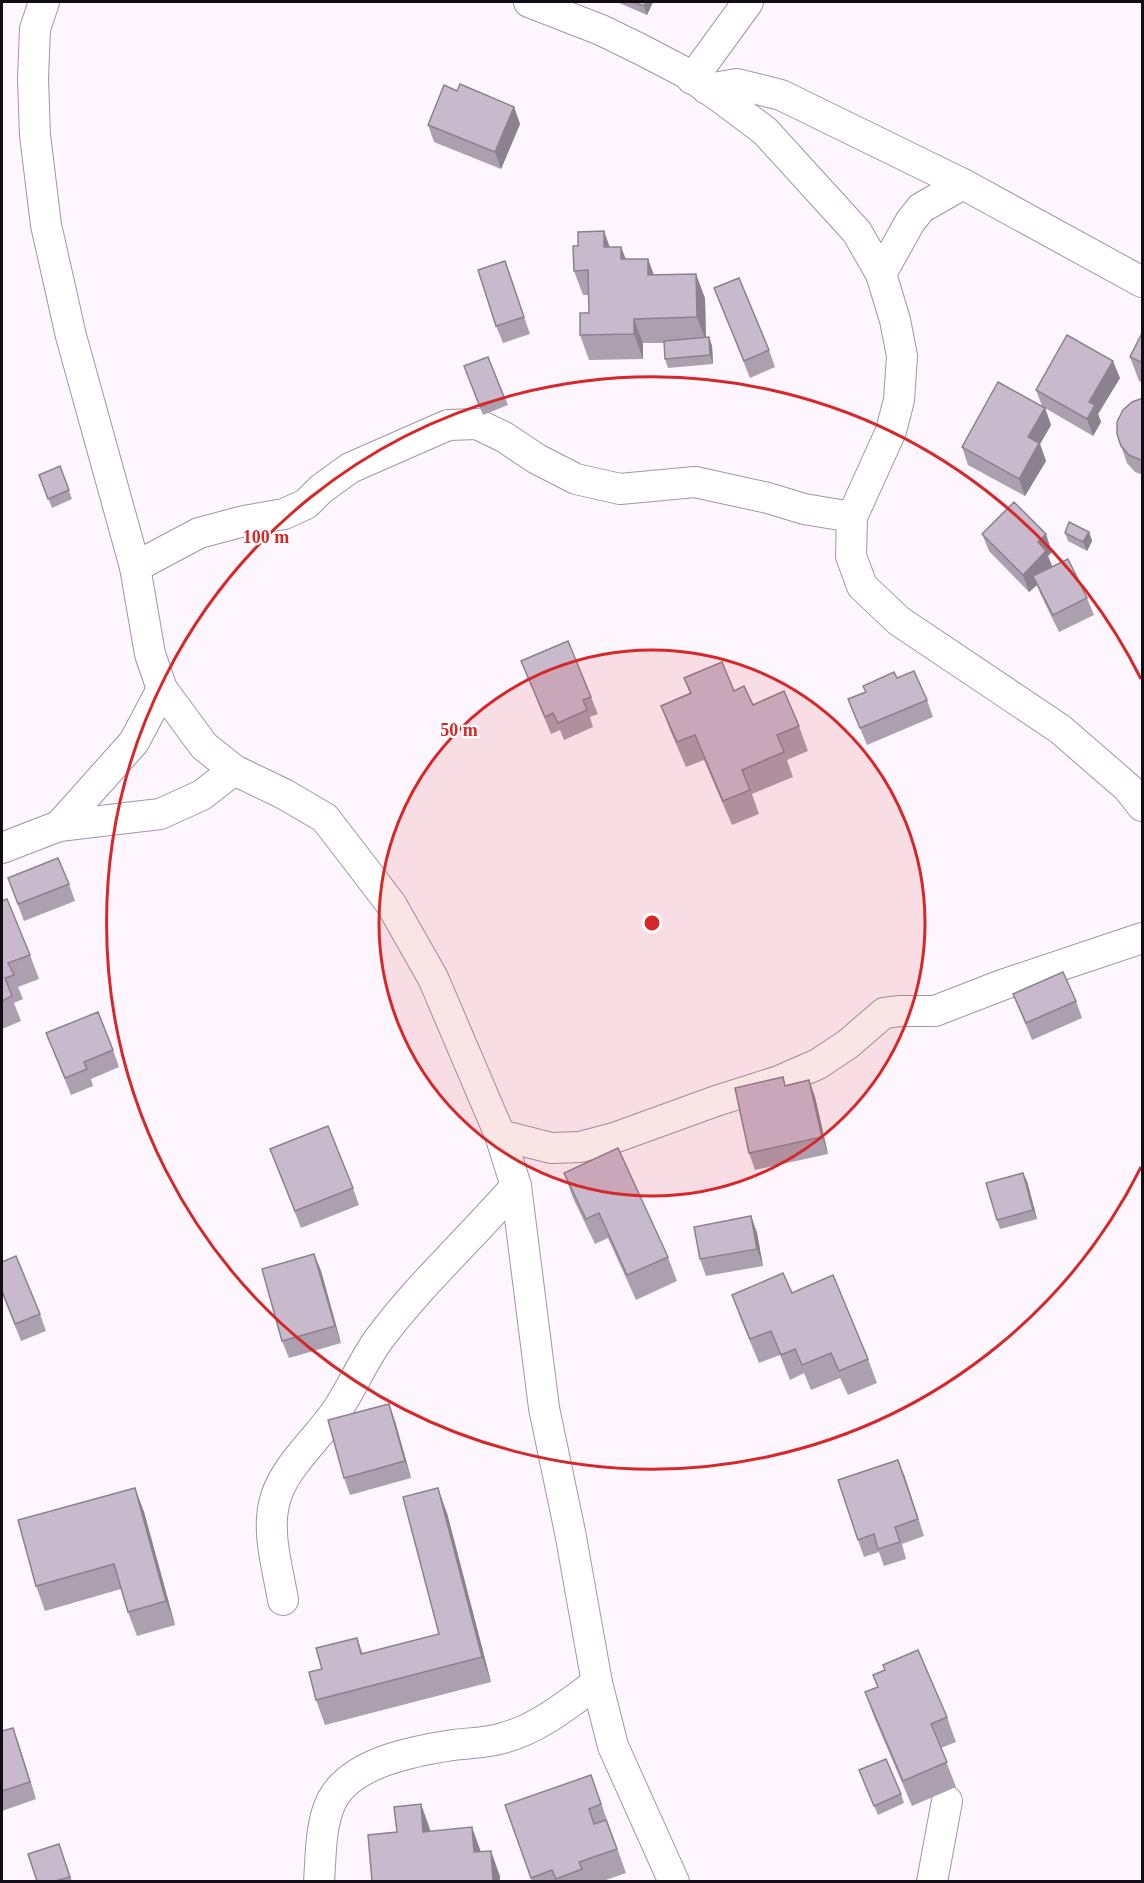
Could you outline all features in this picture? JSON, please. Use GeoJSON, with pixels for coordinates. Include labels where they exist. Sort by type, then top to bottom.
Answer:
{"type":"FeatureCollection","features":[{"type":"Feature","properties":{"kind":"street"},"geometry":{"type":"LineString","coordinates":[[44,2],[35,29],[33,79],[35,135],[46,225],[71,336],[135,567],[150,654],[162,689],[204,746],[234,770],[284,794],[325,818],[391,904],[433,978],[500,1135],[516,1186],[544,1408],[570,1532],[597,1683],[614,1746],[674,1881]]}},
{"type":"Feature","properties":{"kind":"street"},"geometry":{"type":"LineString","coordinates":[[529,2],[601,30],[700,84],[765,131],[857,232],[881,274],[895,320],[902,357],[899,400],[891,431],[852,517],[851,556],[862,585],[899,621],[1060,729],[1128,788],[1143,806]]}},
{"type":"Feature","properties":{"kind":"street"},"geometry":{"type":"LineString","coordinates":[[700,84],[748,2]]}},
{"type":"Feature","properties":{"kind":"street"},"geometry":{"type":"LineString","coordinates":[[700,84],[737,84],[782,95],[963,184],[1143,282]]}},
{"type":"Feature","properties":{"kind":"street"},"geometry":{"type":"LineString","coordinates":[[881,274],[910,222],[921,208],[963,184]]}},
{"type":"Feature","properties":{"kind":"street"},"geometry":{"type":"LineString","coordinates":[[135,567],[199,533],[244,521],[284,514],[306,504],[321,489],[350,468],[448,425],[477,424],[576,479],[620,489],[695,482],[768,498],[804,509],[852,517]]}},
{"type":"Feature","properties":{"kind":"street"},"geometry":{"type":"LineString","coordinates":[[59,826],[134,742],[162,689]]}},
{"type":"Feature","properties":{"kind":"street"},"geometry":{"type":"LineString","coordinates":[[2,848],[59,826],[160,814],[202,795],[234,770]]}},
{"type":"Feature","properties":{"kind":"street"},"geometry":{"type":"LineString","coordinates":[[500,1135],[551,1148],[580,1147],[614,1138],[779,1081],[818,1064],[848,1044],[884,1013],[935,1011],[1002,985],[1143,938]]}},
{"type":"Feature","properties":{"kind":"street"},"geometry":{"type":"LineString","coordinates":[[283,1600],[273,1542],[274,1504],[283,1484],[303,1452],[336,1411],[378,1340],[516,1186]]}},
{"type":"Feature","properties":{"kind":"street"},"geometry":{"type":"LineString","coordinates":[[319,1881],[323,1833],[332,1800],[352,1777],[394,1757],[450,1745],[503,1738],[551,1717],[597,1683]]}},
{"type":"Feature","properties":{"kind":"street"},"geometry":{"type":"LineString","coordinates":[[932,1881],[947,1801]]}},
{"type":"Feature","properties":{"kind":"building"},"geometry":{"type":"Polygon","coordinates":[[[633,2],[646,2],[644,6],[633,2]]]}},
{"type":"Feature","properties":{"kind":"building"},"geometry":{"type":"Polygon","coordinates":[[[460,84],[514,107],[495,152],[428,125],[444,85],[457,91],[460,84]]]}},
{"type":"Feature","properties":{"kind":"building"},"geometry":{"type":"Polygon","coordinates":[[[604,231],[604,247],[621,247],[621,259],[648,259],[648,275],[696,274],[697,317],[634,319],[634,334],[580,335],[580,313],[589,313],[588,270],[574,271],[573,246],[578,246],[578,232],[604,231]]]}},
{"type":"Feature","properties":{"kind":"building"},"geometry":{"type":"Polygon","coordinates":[[[505,261],[524,317],[496,326],[478,270],[505,261]]]}},
{"type":"Feature","properties":{"kind":"building"},"geometry":{"type":"Polygon","coordinates":[[[739,278],[769,350],[744,361],[714,288],[739,278]]]}},
{"type":"Feature","properties":{"kind":"building"},"geometry":{"type":"Polygon","coordinates":[[[1143,331],[1143,363],[1130,357],[1143,331]]]}},
{"type":"Feature","properties":{"kind":"building"},"geometry":{"type":"Polygon","coordinates":[[[1067,335],[1113,361],[1089,402],[1095,405],[1087,419],[1036,390],[1067,335]]]}},
{"type":"Feature","properties":{"kind":"building"},"geometry":{"type":"Polygon","coordinates":[[[709,337],[710,355],[665,359],[664,341],[709,337]]]}},
{"type":"Feature","properties":{"kind":"building"},"geometry":{"type":"Polygon","coordinates":[[[488,357],[504,397],[480,407],[464,366],[488,357]]]}},
{"type":"Feature","properties":{"kind":"building"},"geometry":{"type":"Polygon","coordinates":[[[998,382],[1045,408],[1028,437],[1039,443],[1019,479],[962,447],[998,382]]]}},
{"type":"Feature","properties":{"kind":"building"},"geometry":{"type":"Polygon","coordinates":[[[1143,398],[1143,460],[1141,460],[1129,455],[1121,446],[1117,434],[1117,422],[1123,410],[1132,402],[1143,398]]]}},
{"type":"Feature","properties":{"kind":"building"},"geometry":{"type":"Polygon","coordinates":[[[60,466],[69,490],[48,499],[39,475],[60,466]]]}},
{"type":"Feature","properties":{"kind":"building"},"geometry":{"type":"Polygon","coordinates":[[[1014,502],[1046,534],[1038,542],[1046,551],[1023,575],[982,534],[1014,502]]]}},
{"type":"Feature","properties":{"kind":"building"},"geometry":{"type":"Polygon","coordinates":[[[1069,522],[1089,532],[1083,542],[1065,533],[1069,522]]]}},
{"type":"Feature","properties":{"kind":"building"},"geometry":{"type":"Polygon","coordinates":[[[1068,559],[1087,598],[1053,615],[1033,576],[1068,559]]]}},
{"type":"Feature","properties":{"kind":"building"},"geometry":{"type":"Polygon","coordinates":[[[568,641],[591,697],[583,700],[587,710],[558,723],[553,713],[545,717],[521,661],[568,641]]]}},
{"type":"Feature","properties":{"kind":"building"},"geometry":{"type":"Polygon","coordinates":[[[722,662],[734,691],[744,686],[753,705],[784,691],[799,726],[777,735],[784,752],[742,770],[750,790],[723,801],[695,735],[677,742],[661,706],[691,693],[684,678],[722,662]]]}},
{"type":"Feature","properties":{"kind":"building"},"geometry":{"type":"Polygon","coordinates":[[[914,671],[927,700],[860,728],[848,699],[866,692],[863,686],[894,672],[897,678],[914,671]]]}},
{"type":"Feature","properties":{"kind":"building"},"geometry":{"type":"Polygon","coordinates":[[[58,858],[69,884],[18,904],[8,878],[58,858]]]}},
{"type":"Feature","properties":{"kind":"building"},"geometry":{"type":"Polygon","coordinates":[[[7,899],[30,955],[8,963],[14,975],[5,978],[12,996],[2,1001],[2,901],[7,899]]]}},
{"type":"Feature","properties":{"kind":"building"},"geometry":{"type":"Polygon","coordinates":[[[1063,972],[1076,1001],[1026,1023],[1013,994],[1063,972]]]}},
{"type":"Feature","properties":{"kind":"building"},"geometry":{"type":"Polygon","coordinates":[[[98,1012],[113,1050],[84,1062],[87,1069],[65,1078],[46,1033],[98,1012]]]}},
{"type":"Feature","properties":{"kind":"building"},"geometry":{"type":"Polygon","coordinates":[[[783,1077],[785,1086],[809,1080],[822,1137],[749,1153],[735,1088],[783,1077]]]}},
{"type":"Feature","properties":{"kind":"building"},"geometry":{"type":"Polygon","coordinates":[[[328,1126],[353,1188],[295,1211],[270,1149],[328,1126]]]}},
{"type":"Feature","properties":{"kind":"building"},"geometry":{"type":"Polygon","coordinates":[[[618,1148],[668,1257],[627,1275],[599,1213],[586,1219],[564,1173],[618,1148]]]}},
{"type":"Feature","properties":{"kind":"building"},"geometry":{"type":"Polygon","coordinates":[[[1023,1173],[1033,1210],[997,1220],[986,1183],[1023,1173]]]}},
{"type":"Feature","properties":{"kind":"building"},"geometry":{"type":"Polygon","coordinates":[[[751,1216],[757,1249],[700,1259],[694,1227],[751,1216]]]}},
{"type":"Feature","properties":{"kind":"building"},"geometry":{"type":"Polygon","coordinates":[[[314,1254],[335,1326],[282,1341],[262,1269],[314,1254]]]}},
{"type":"Feature","properties":{"kind":"building"},"geometry":{"type":"Polygon","coordinates":[[[16,1256],[40,1314],[15,1324],[2,1291],[2,1262],[16,1256]]]}},
{"type":"Feature","properties":{"kind":"building"},"geometry":{"type":"Polygon","coordinates":[[[783,1273],[792,1293],[833,1275],[868,1359],[839,1371],[831,1353],[802,1365],[795,1349],[781,1355],[771,1331],[750,1339],[732,1295],[783,1273]]]}},
{"type":"Feature","properties":{"kind":"building"},"geometry":{"type":"Polygon","coordinates":[[[389,1404],[405,1461],[344,1478],[328,1420],[389,1404]]]}},
{"type":"Feature","properties":{"kind":"building"},"geometry":{"type":"Polygon","coordinates":[[[898,1460],[918,1519],[895,1527],[900,1542],[878,1549],[874,1534],[858,1540],[838,1480],[898,1460]]]}},
{"type":"Feature","properties":{"kind":"building"},"geometry":{"type":"Polygon","coordinates":[[[135,1488],[166,1601],[128,1612],[114,1564],[36,1586],[18,1520],[135,1488]]]}},
{"type":"Feature","properties":{"kind":"building"},"geometry":{"type":"Polygon","coordinates":[[[438,1488],[482,1657],[316,1700],[309,1672],[322,1669],[316,1648],[357,1638],[361,1654],[439,1634],[403,1497],[438,1488]]]}},
{"type":"Feature","properties":{"kind":"building"},"geometry":{"type":"Polygon","coordinates":[[[918,1650],[947,1717],[931,1724],[947,1762],[903,1781],[865,1692],[878,1687],[873,1675],[885,1670],[883,1665],[918,1650]]]}},
{"type":"Feature","properties":{"kind":"building"},"geometry":{"type":"Polygon","coordinates":[[[13,1728],[30,1782],[2,1791],[2,1731],[13,1728]]]}},
{"type":"Feature","properties":{"kind":"building"},"geometry":{"type":"Polygon","coordinates":[[[886,1759],[901,1794],[874,1806],[859,1770],[886,1759]]]}},
{"type":"Feature","properties":{"kind":"building"},"geometry":{"type":"Polygon","coordinates":[[[591,1775],[601,1804],[589,1809],[594,1824],[606,1820],[617,1849],[579,1862],[582,1869],[556,1879],[552,1870],[531,1878],[505,1805],[591,1775]]]}},
{"type":"Feature","properties":{"kind":"building"},"geometry":{"type":"Polygon","coordinates":[[[421,1804],[423,1832],[472,1827],[474,1852],[491,1851],[493,1881],[372,1881],[368,1835],[397,1832],[394,1807],[421,1804]]]}},
{"type":"Feature","properties":{"kind":"building"},"geometry":{"type":"Polygon","coordinates":[[[59,1844],[70,1877],[55,1881],[37,1881],[28,1854],[59,1844]]]}}]}
